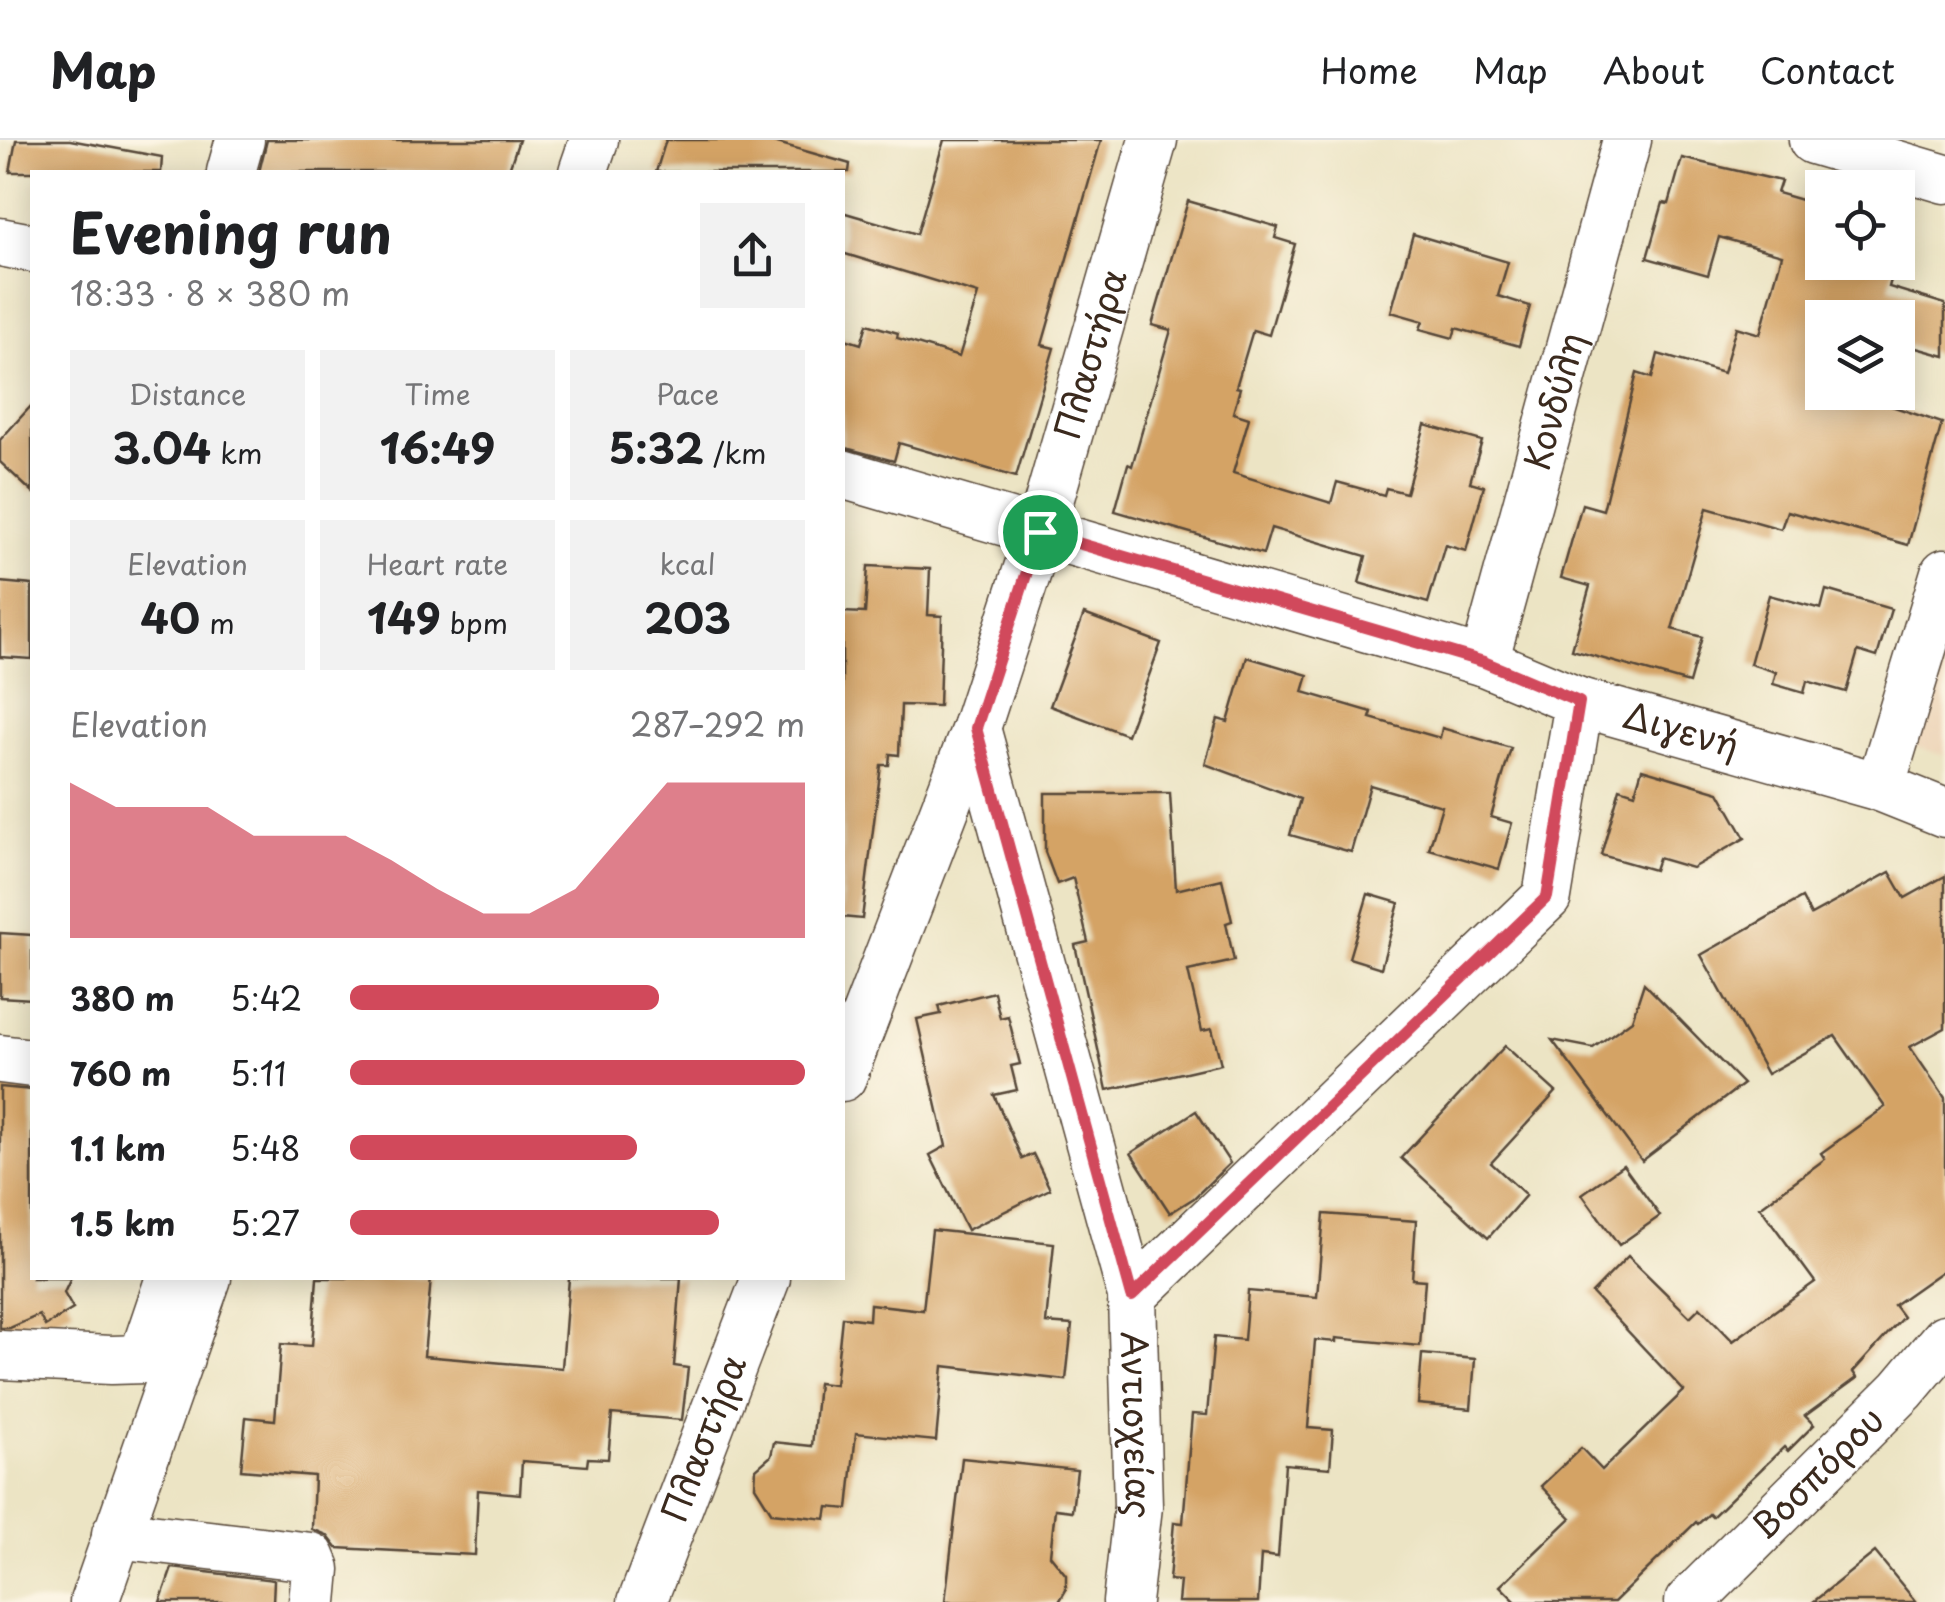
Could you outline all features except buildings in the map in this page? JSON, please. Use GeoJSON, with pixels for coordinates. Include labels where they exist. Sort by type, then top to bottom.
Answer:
{"type":"FeatureCollection","features":[{"type":"Feature","properties":{"kind":"street"},"geometry":{"type":"LineString","coordinates":[[232,170],[240,140]]}},
{"type":"Feature","properties":{"kind":"street"},"geometry":{"type":"LineString","coordinates":[[584,170],[594,140]]}},
{"type":"Feature","properties":{"kind":"street","name":"Πλαστήρα"},"geometry":{"type":"LineString","coordinates":[[845,1069],[976,728],[1040,532],[1153,140]]}},
{"type":"Feature","properties":{"kind":"street","name":"Κονδύλη"},"geometry":{"type":"LineString","coordinates":[[1484,662],[1627,140]]}},
{"type":"Feature","properties":{"kind":"street"},"geometry":{"type":"LineString","coordinates":[[1812,140],[1945,179]]}},
{"type":"Feature","properties":{"kind":"street"},"geometry":{"type":"LineString","coordinates":[[0,242],[30,248]]}},
{"type":"Feature","properties":{"kind":"street","name":"Διγενή"},"geometry":{"type":"LineString","coordinates":[[845,475],[1484,662],[1579,702],[1880,787],[1945,813]]}},
{"type":"Feature","properties":{"kind":"street"},"geometry":{"type":"LineString","coordinates":[[1880,787],[1945,573]]}},
{"type":"Feature","properties":{"kind":"street"},"geometry":{"type":"LineString","coordinates":[[1132,1296],[1547,897],[1579,702]]}},
{"type":"Feature","properties":{"kind":"street","name":"Αντιοχείας"},"geometry":{"type":"LineString","coordinates":[[976,728],[1132,1296],[1138,1506],[1127,1602]]}},
{"type":"Feature","properties":{"kind":"street"},"geometry":{"type":"LineString","coordinates":[[0,1059],[30,1063]]}},
{"type":"Feature","properties":{"kind":"street"},"geometry":{"type":"LineString","coordinates":[[94,1602],[162,1358],[170,1280]]}},
{"type":"Feature","properties":{"kind":"street"},"geometry":{"type":"LineString","coordinates":[[162,1358],[206,1280]]}},
{"type":"Feature","properties":{"kind":"street","name":"Πλαστήρα"},"geometry":{"type":"LineString","coordinates":[[642,1602],[765,1280]]}},
{"type":"Feature","properties":{"kind":"street","name":"Βοσπόρου"},"geometry":{"type":"LineString","coordinates":[[1690,1602],[1902,1390],[1945,1340]]}},
{"type":"Feature","properties":{"kind":"street"},"geometry":{"type":"LineString","coordinates":[[0,1355],[162,1358]]}},
{"type":"Feature","properties":{"kind":"street"},"geometry":{"type":"LineString","coordinates":[[116,1534],[311,1556],[316,1568],[313,1602]]}},
{"type":"Feature","properties":{"kind":"shaded area"},"geometry":{"type":"Polygon","coordinates":[[[1945,627],[1945,755],[1908,745],[1945,627]]]}},
{"type":"Feature","properties":{"kind":"route"},"geometry":{"type":"LineString","coordinates":[[1040,532],[1484,662],[1579,702],[1547,897],[1132,1296],[976,728],[1040,532]]}}]}
